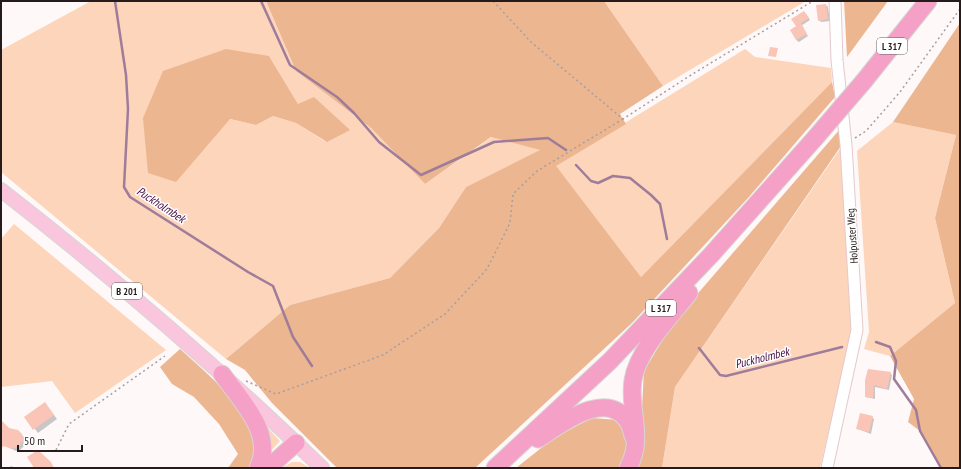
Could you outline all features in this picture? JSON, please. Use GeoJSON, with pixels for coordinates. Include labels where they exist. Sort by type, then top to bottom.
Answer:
{"type":"FeatureCollection","features":[{"type":"Feature","properties":{"kind":"highway","name":"L 317"},"geometry":{"type":"LineString","coordinates":[[499,465],[610,361],[711,255],[864,81],[928,1]]}},
{"type":"Feature","properties":{"kind":"highway"},"geometry":{"type":"LineString","coordinates":[[628,468],[636,444],[633,381],[637,368],[656,335],[701,278],[711,255]]}},
{"type":"Feature","properties":{"kind":"highway"},"geometry":{"type":"LineString","coordinates":[[222,374],[260,429],[264,447],[262,461],[258,468]]}},
{"type":"Feature","properties":{"kind":"highway"},"geometry":{"type":"LineString","coordinates":[[499,465],[576,415],[602,408],[612,409],[621,414],[629,423],[636,444]]}},
{"type":"Feature","properties":{"kind":"highway"},"geometry":{"type":"LineString","coordinates":[[268,468],[296,443]]}},
{"type":"Feature","properties":{"kind":"main road","name":"B 201"},"geometry":{"type":"LineString","coordinates":[[1,190],[97,266],[222,374],[322,468]]}},
{"type":"Feature","properties":{"kind":"street","name":"Holpuster Weg"},"geometry":{"type":"LineString","coordinates":[[827,468],[858,330],[846,145],[837,60],[835,1]]}},
{"type":"Feature","properties":{"kind":"path"},"geometry":{"type":"LineString","coordinates":[[493,1],[530,42],[623,119]]}},
{"type":"Feature","properties":{"kind":"path"},"geometry":{"type":"LineString","coordinates":[[238,388],[244,380],[276,394],[323,378],[383,355],[445,314],[487,269],[510,223],[514,194],[537,171],[813,1]]}},
{"type":"Feature","properties":{"kind":"path"},"geometry":{"type":"LineString","coordinates":[[852,140],[866,131],[900,92],[960,9]]}},
{"type":"Feature","properties":{"kind":"path"},"geometry":{"type":"LineString","coordinates":[[56,450],[69,424],[165,356]]}},
{"type":"Feature","properties":{"kind":"shaded area"},"geometry":{"type":"Polygon","coordinates":[[[91,1],[266,1],[296,71],[371,128],[425,184],[492,137],[541,150],[466,187],[439,228],[390,278],[290,305],[226,359],[1,172],[1,50],[91,1]],[[269,56],[229,119],[256,125],[273,116],[296,123],[326,142],[298,104],[269,56]]]}},
{"type":"Feature","properties":{"kind":"shaded area"},"geometry":{"type":"Polygon","coordinates":[[[266,1],[604,1],[663,86],[620,114],[626,124],[556,166],[641,277],[832,82],[835,97],[748,198],[632,323],[475,468],[337,468],[272,403],[245,370],[226,359],[290,305],[390,278],[439,228],[466,187],[540,150],[491,137],[425,184],[371,128],[296,71],[266,1]]]}},
{"type":"Feature","properties":{"kind":"shaded area"},"geometry":{"type":"Polygon","coordinates":[[[604,1],[806,1],[663,86],[604,1]]]}},
{"type":"Feature","properties":{"kind":"shaded area"},"geometry":{"type":"Polygon","coordinates":[[[844,1],[888,1],[847,57],[844,1]]]}},
{"type":"Feature","properties":{"kind":"shaded area"},"geometry":{"type":"Polygon","coordinates":[[[960,23],[960,468],[941,468],[920,431],[908,422],[914,399],[890,356],[955,303],[935,218],[956,135],[893,122],[960,23]]]}},
{"type":"Feature","properties":{"kind":"shaded area"},"geometry":{"type":"Polygon","coordinates":[[[226,49],[269,56],[298,104],[314,97],[350,130],[327,142],[296,123],[273,116],[256,125],[230,119],[176,182],[148,173],[143,118],[163,71],[226,49]]]}},
{"type":"Feature","properties":{"kind":"shaded area"},"geometry":{"type":"Polygon","coordinates":[[[745,49],[755,57],[831,68],[832,82],[641,277],[555,166],[745,49]]]}},
{"type":"Feature","properties":{"kind":"shaded area"},"geometry":{"type":"Polygon","coordinates":[[[893,122],[956,135],[935,218],[955,303],[890,356],[864,349],[869,332],[857,151],[893,122]]]}},
{"type":"Feature","properties":{"kind":"shaded area"},"geometry":{"type":"Polygon","coordinates":[[[841,128],[841,146],[675,387],[662,468],[634,468],[640,459],[644,429],[642,407],[644,371],[674,321],[841,128]]]}},
{"type":"Feature","properties":{"kind":"shaded area"},"geometry":{"type":"Polygon","coordinates":[[[842,146],[852,331],[820,468],[662,468],[675,387],[842,146]]]}},
{"type":"Feature","properties":{"kind":"shaded area"},"geometry":{"type":"Polygon","coordinates":[[[14,224],[166,350],[75,413],[52,381],[1,387],[1,239],[14,224]]]}},
{"type":"Feature","properties":{"kind":"shaded area"},"geometry":{"type":"Polygon","coordinates":[[[180,349],[215,381],[236,404],[252,432],[258,449],[255,468],[228,468],[238,454],[219,424],[194,397],[172,384],[160,367],[180,349]]]}},
{"type":"Feature","properties":{"kind":"shaded area"},"geometry":{"type":"Polygon","coordinates":[[[592,418],[619,420],[624,427],[629,438],[629,443],[627,454],[621,468],[516,468],[555,437],[592,418]]]}},
{"type":"Feature","properties":{"kind":"shaded area"},"geometry":{"type":"Polygon","coordinates":[[[266,426],[280,441],[270,452],[266,426]]]}},
{"type":"Feature","properties":{"kind":"shaded area"},"geometry":{"type":"Polygon","coordinates":[[[292,462],[300,462],[310,468],[282,468],[292,462]]]}},
{"type":"Feature","properties":{"kind":"building"},"geometry":{"type":"Polygon","coordinates":[[[826,4],[828,19],[818,21],[816,5],[826,4]]]}},
{"type":"Feature","properties":{"kind":"building"},"geometry":{"type":"Polygon","coordinates":[[[804,11],[809,18],[796,26],[791,19],[804,11]]]}},
{"type":"Feature","properties":{"kind":"building"},"geometry":{"type":"Polygon","coordinates":[[[801,23],[807,34],[796,40],[790,30],[801,23]]]}},
{"type":"Feature","properties":{"kind":"building"},"geometry":{"type":"Polygon","coordinates":[[[770,47],[778,48],[776,57],[768,56],[770,47]]]}},
{"type":"Feature","properties":{"kind":"building"},"geometry":{"type":"Polygon","coordinates":[[[868,369],[891,372],[887,389],[874,385],[873,398],[865,397],[865,380],[868,369]]]}},
{"type":"Feature","properties":{"kind":"building"},"geometry":{"type":"Polygon","coordinates":[[[45,402],[54,415],[33,430],[24,417],[45,402]]]}},
{"type":"Feature","properties":{"kind":"building"},"geometry":{"type":"Polygon","coordinates":[[[860,413],[873,416],[869,432],[856,429],[860,413]]]}},
{"type":"Feature","properties":{"kind":"building"},"geometry":{"type":"Polygon","coordinates":[[[1,420],[9,428],[18,430],[22,434],[23,440],[19,446],[12,449],[4,446],[1,448],[1,420]]]}},
{"type":"Feature","properties":{"kind":"building"},"geometry":{"type":"Polygon","coordinates":[[[38,450],[51,462],[54,468],[34,468],[27,457],[38,450]]]}},
{"type":"Feature","properties":{"kind":"waterway","name":"Puckholmbek"},"geometry":{"type":"LineString","coordinates":[[115,1],[126,75],[128,109],[124,187],[130,197],[248,272],[273,286],[293,337],[312,366]]}},
{"type":"Feature","properties":{"kind":"waterway","name":"Puckholmbek"},"geometry":{"type":"LineString","coordinates":[[261,1],[290,65],[337,97],[354,113],[379,142],[421,175],[494,142],[548,138],[566,150]]}},
{"type":"Feature","properties":{"kind":"waterway","name":"Puckholmbek"},"geometry":{"type":"LineString","coordinates":[[576,165],[591,181],[598,183],[613,176],[630,178],[651,195],[660,204],[667,239]]}},
{"type":"Feature","properties":{"kind":"waterway","name":"Puckholmbek"},"geometry":{"type":"LineString","coordinates":[[876,342],[890,347],[896,361],[894,379],[916,410],[920,431],[941,468]]}},
{"type":"Feature","properties":{"kind":"waterway","name":"Puckholmbek"},"geometry":{"type":"LineString","coordinates":[[699,348],[720,375],[726,376],[842,347]]}}]}
